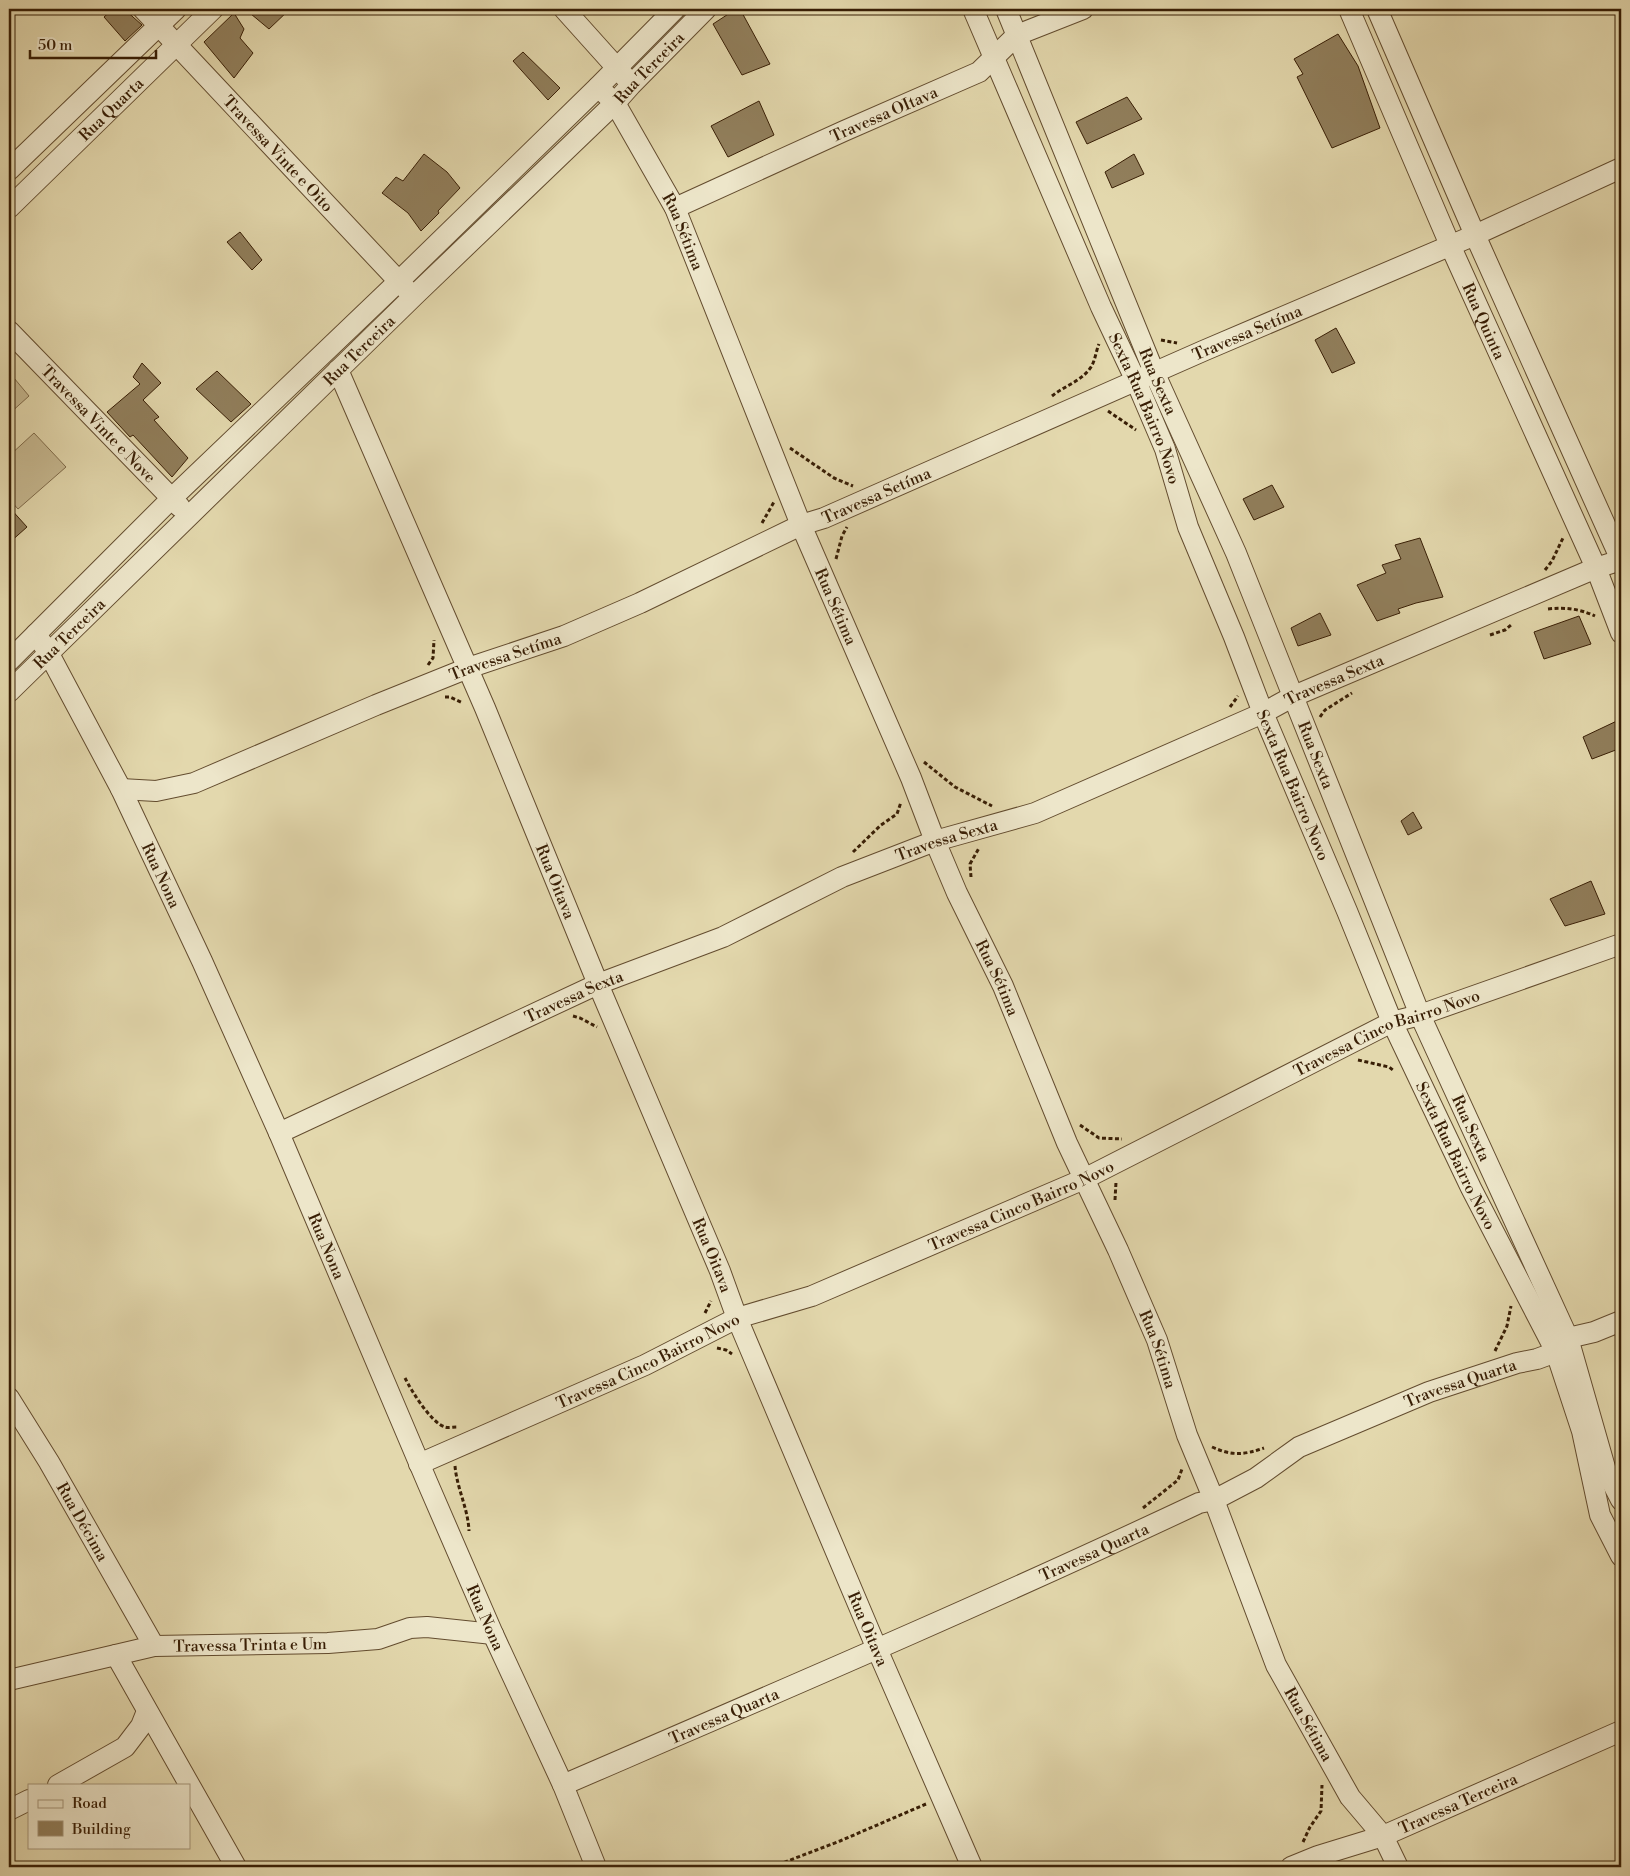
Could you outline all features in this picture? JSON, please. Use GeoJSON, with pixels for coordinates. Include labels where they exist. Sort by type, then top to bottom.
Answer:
{"type":"FeatureCollection","features":[{"type":"Feature","properties":{"kind":"street","name":"Travessa Vinte e Oito"},"geometry":{"type":"LineString","coordinates":[[143,9],[414,296]]}},
{"type":"Feature","properties":{"kind":"street","name":"Rua Quarta"},"geometry":{"type":"LineString","coordinates":[[9,170],[176,9]]}},
{"type":"Feature","properties":{"kind":"street","name":"Rua Quarta"},"geometry":{"type":"LineString","coordinates":[[9,208],[213,9]]}},
{"type":"Feature","properties":{"kind":"street"},"geometry":{"type":"LineString","coordinates":[[564,9],[631,84]]}},
{"type":"Feature","properties":{"kind":"street","name":"Rua Terceira"},"geometry":{"type":"LineString","coordinates":[[9,661],[172,498],[399,281],[598,87],[675,9]]}},
{"type":"Feature","properties":{"kind":"street","name":"Rua Terceira"},"geometry":{"type":"LineString","coordinates":[[9,692],[414,296],[615,103],[631,84],[706,9]]}},
{"type":"Feature","properties":{"kind":"street","name":"Sexta Rua Bairro Novo"},"geometry":{"type":"LineString","coordinates":[[973,9],[1101,307],[1136,381],[1165,449],[1188,528],[1392,1022],[1471,1188],[1562,1345],[1600,1515],[1621,1556]]}},
{"type":"Feature","properties":{"kind":"street","name":"Rua Sexta"},"geometry":{"type":"LineString","coordinates":[[1006,9],[1154,372],[1236,553],[1420,1015],[1562,1345],[1606,1471],[1621,1500]]}},
{"type":"Feature","properties":{"kind":"street","name":"Travessa OItava"},"geometry":{"type":"LineString","coordinates":[[675,208],[979,72],[1017,35],[1083,9]]}},
{"type":"Feature","properties":{"kind":"street","name":"Rua Quinta"},"geometry":{"type":"LineString","coordinates":[[1349,9],[1450,245],[1596,568],[1621,633]]}},
{"type":"Feature","properties":{"kind":"street","name":"Rua Quinta"},"geometry":{"type":"LineString","coordinates":[[1377,9],[1475,235],[1621,560]]}},
{"type":"Feature","properties":{"kind":"street","name":"Rua Sétima"},"geometry":{"type":"LineString","coordinates":[[598,87],[615,103],[675,208],[801,525],[911,778],[957,893],[1003,986],[1067,1143],[1118,1250],[1157,1340],[1190,1440],[1276,1665],[1350,1797],[1383,1836],[1398,1867]]}},
{"type":"Feature","properties":{"kind":"street","name":"Travessa Setíma"},"geometry":{"type":"LineString","coordinates":[[121,789],[156,791],[194,783],[468,668],[564,636],[640,603],[801,525],[824,518],[1154,372],[1475,235],[1621,168]]}},
{"type":"Feature","properties":{"kind":"street","name":"Travessa Vinte e Nove"},"geometry":{"type":"LineString","coordinates":[[9,331],[188,516]]}},
{"type":"Feature","properties":{"kind":"street","name":"Rua Oitava"},"geometry":{"type":"LineString","coordinates":[[338,370],[468,668],[598,984],[720,1271],[737,1318],[877,1649],[972,1867]]}},
{"type":"Feature","properties":{"kind":"street","name":"Travessa Sexta"},"geometry":{"type":"LineString","coordinates":[[279,1133],[598,984],[723,937],[842,877],[935,841],[1035,814],[1263,713],[1294,696],[1596,568],[1621,560]]}},
{"type":"Feature","properties":{"kind":"street","name":"Rua Nona"},"geometry":{"type":"LineString","coordinates":[[36,634],[48,652],[121,789],[279,1133],[419,1464],[493,1634],[563,1786],[596,1867]]}},
{"type":"Feature","properties":{"kind":"street","name":"Travessa Cinco Bairro Novo"},"geometry":{"type":"LineString","coordinates":[[419,1464],[645,1365],[737,1318],[812,1296],[1084,1179],[1392,1022],[1420,1015],[1621,944]]}},
{"type":"Feature","properties":{"kind":"street","name":"Travessa Quarta"},"geometry":{"type":"LineString","coordinates":[[563,1786],[1096,1552],[1199,1503],[1214,1500],[1256,1478],[1299,1447],[1429,1392],[1562,1345],[1621,1321]]}},
{"type":"Feature","properties":{"kind":"street","name":"Rua Décima"},"geometry":{"type":"LineString","coordinates":[[9,1398],[49,1462],[154,1646]]}},
{"type":"Feature","properties":{"kind":"street","name":"Travessa Trinta e Um"},"geometry":{"type":"LineString","coordinates":[[9,1680],[154,1646],[328,1643],[378,1639],[410,1628],[427,1627],[493,1634]]}},
{"type":"Feature","properties":{"kind":"street"},"geometry":{"type":"LineString","coordinates":[[116,1655],[189,1784]]}},
{"type":"Feature","properties":{"kind":"street"},"geometry":{"type":"LineString","coordinates":[[60,1784],[125,1747],[141,1726],[147,1710]]}},
{"type":"Feature","properties":{"kind":"street","name":"Travessa Terceira"},"geometry":{"type":"LineString","coordinates":[[1291,1867],[1318,1856],[1383,1836],[1621,1731]]}},
{"type":"Feature","properties":{"kind":"street"},"geometry":{"type":"LineString","coordinates":[[190,1786],[236,1867]]}},
{"type":"Feature","properties":{"kind":"street"},"geometry":{"type":"LineString","coordinates":[[9,1810],[28,1800]]}},
{"type":"Feature","properties":{"kind":"path"},"geometry":{"type":"LineString","coordinates":[[1134,323],[1163,341],[1185,344],[1203,351]]}},
{"type":"Feature","properties":{"kind":"path"},"geometry":{"type":"LineString","coordinates":[[1046,400],[1080,378],[1091,367],[1102,335]]}},
{"type":"Feature","properties":{"kind":"path"},"geometry":{"type":"LineString","coordinates":[[1106,410],[1141,433]]}},
{"type":"Feature","properties":{"kind":"path"},"geometry":{"type":"LineString","coordinates":[[788,447],[834,478],[855,487],[868,498]]}},
{"type":"Feature","properties":{"kind":"path"},"geometry":{"type":"LineString","coordinates":[[760,525],[776,497],[782,475]]}},
{"type":"Feature","properties":{"kind":"path"},"geometry":{"type":"LineString","coordinates":[[1541,575],[1552,561],[1573,518]]}},
{"type":"Feature","properties":{"kind":"path"},"geometry":{"type":"LineString","coordinates":[[826,582],[834,566],[842,536],[850,522]]}},
{"type":"Feature","properties":{"kind":"path"},"geometry":{"type":"LineString","coordinates":[[1544,610],[1561,608],[1584,611],[1621,633]]}},
{"type":"Feature","properties":{"kind":"path"},"geometry":{"type":"LineString","coordinates":[[424,672],[433,658],[434,636]]}},
{"type":"Feature","properties":{"kind":"path"},"geometry":{"type":"LineString","coordinates":[[1313,744],[1316,724],[1325,710],[1354,692]]}},
{"type":"Feature","properties":{"kind":"path"},"geometry":{"type":"LineString","coordinates":[[442,697],[450,697],[464,704]]}},
{"type":"Feature","properties":{"kind":"path"},"geometry":{"type":"LineString","coordinates":[[918,756],[954,787],[994,807]]}},
{"type":"Feature","properties":{"kind":"path"},"geometry":{"type":"LineString","coordinates":[[971,881],[970,864],[982,844]]}},
{"type":"Feature","properties":{"kind":"path"},"geometry":{"type":"LineString","coordinates":[[572,1016],[596,1026],[602,1031]]}},
{"type":"Feature","properties":{"kind":"path"},"geometry":{"type":"LineString","coordinates":[[1352,1060],[1361,1060],[1389,1067],[1397,1073]]}},
{"type":"Feature","properties":{"kind":"path"},"geometry":{"type":"LineString","coordinates":[[1074,1118],[1079,1125],[1099,1138],[1124,1139]]}},
{"type":"Feature","properties":{"kind":"path"},"geometry":{"type":"LineString","coordinates":[[1114,1207],[1116,1182],[1121,1175]]}},
{"type":"Feature","properties":{"kind":"path"},"geometry":{"type":"LineString","coordinates":[[1491,1359],[1507,1326],[1511,1301]]}},
{"type":"Feature","properties":{"kind":"path"},"geometry":{"type":"LineString","coordinates":[[709,1346],[726,1350],[738,1358]]}},
{"type":"Feature","properties":{"kind":"path"},"geometry":{"type":"LineString","coordinates":[[402,1373],[415,1397],[435,1420],[444,1427],[462,1426]]}},
{"type":"Feature","properties":{"kind":"path"},"geometry":{"type":"LineString","coordinates":[[1139,1510],[1178,1480],[1190,1440],[1230,1454],[1250,1453],[1268,1447]]}},
{"type":"Feature","properties":{"kind":"path"},"geometry":{"type":"LineString","coordinates":[[455,1464],[456,1476],[466,1507],[469,1537]]}},
{"type":"Feature","properties":{"kind":"path"},"geometry":{"type":"LineString","coordinates":[[1291,1867],[1310,1826],[1321,1811],[1322,1785]]}},
{"type":"Feature","properties":{"kind":"path"},"geometry":{"type":"LineString","coordinates":[[772,1867],[942,1798]]}},
{"type":"Feature","properties":{"kind":"shaded area"},"geometry":{"type":"Polygon","coordinates":[[[9,372],[29,396],[9,414],[9,372]]]}},
{"type":"Feature","properties":{"kind":"shaded area"},"geometry":{"type":"Polygon","coordinates":[[[34,433],[66,467],[18,509],[9,499],[9,456],[34,433]]]}},
{"type":"Feature","properties":{"kind":"building"},"geometry":{"type":"Polygon","coordinates":[[[113,9],[124,9],[142,25],[125,41],[104,17],[113,9]]]}},
{"type":"Feature","properties":{"kind":"building"},"geometry":{"type":"Polygon","coordinates":[[[245,9],[290,9],[269,29],[245,9]]]}},
{"type":"Feature","properties":{"kind":"building"},"geometry":{"type":"Polygon","coordinates":[[[736,9],[740,9],[770,64],[742,75],[713,24],[736,9]]]}},
{"type":"Feature","properties":{"kind":"building"},"geometry":{"type":"Polygon","coordinates":[[[234,13],[244,29],[240,38],[253,53],[234,78],[204,42],[234,13]]]}},
{"type":"Feature","properties":{"kind":"building"},"geometry":{"type":"Polygon","coordinates":[[[1338,34],[1358,66],[1380,128],[1332,148],[1297,77],[1303,74],[1294,59],[1338,34]]]}},
{"type":"Feature","properties":{"kind":"building"},"geometry":{"type":"Polygon","coordinates":[[[523,52],[560,88],[548,100],[513,61],[523,52]]]}},
{"type":"Feature","properties":{"kind":"building"},"geometry":{"type":"Polygon","coordinates":[[[1127,97],[1142,119],[1087,144],[1076,122],[1127,97]]]}},
{"type":"Feature","properties":{"kind":"building"},"geometry":{"type":"Polygon","coordinates":[[[759,101],[774,135],[728,157],[711,126],[759,101]]]}},
{"type":"Feature","properties":{"kind":"building"},"geometry":{"type":"Polygon","coordinates":[[[424,154],[447,172],[460,188],[421,231],[408,213],[382,193],[396,177],[403,181],[424,154]]]}},
{"type":"Feature","properties":{"kind":"building"},"geometry":{"type":"Polygon","coordinates":[[[1134,154],[1144,174],[1112,188],[1105,172],[1134,154]]]}},
{"type":"Feature","properties":{"kind":"building"},"geometry":{"type":"Polygon","coordinates":[[[240,232],[262,260],[252,270],[227,242],[240,232]]]}},
{"type":"Feature","properties":{"kind":"building"},"geometry":{"type":"Polygon","coordinates":[[[1336,328],[1355,363],[1332,373],[1315,340],[1336,328]]]}},
{"type":"Feature","properties":{"kind":"building"},"geometry":{"type":"Polygon","coordinates":[[[142,363],[161,383],[143,400],[159,417],[154,420],[188,458],[172,477],[133,435],[130,437],[107,412],[140,384],[133,377],[142,363]]]}},
{"type":"Feature","properties":{"kind":"building"},"geometry":{"type":"Polygon","coordinates":[[[217,371],[251,404],[231,422],[196,389],[217,371]]]}},
{"type":"Feature","properties":{"kind":"building"},"geometry":{"type":"Polygon","coordinates":[[[1272,485],[1284,507],[1254,520],[1243,499],[1272,485]]]}},
{"type":"Feature","properties":{"kind":"building"},"geometry":{"type":"Polygon","coordinates":[[[9,507],[27,527],[9,543],[9,507]]]}},
{"type":"Feature","properties":{"kind":"building"},"geometry":{"type":"Polygon","coordinates":[[[1420,538],[1443,597],[1398,609],[1400,613],[1377,621],[1357,585],[1386,573],[1382,565],[1401,559],[1395,545],[1420,538]]]}},
{"type":"Feature","properties":{"kind":"building"},"geometry":{"type":"Polygon","coordinates":[[[1320,613],[1331,635],[1298,646],[1291,628],[1320,613]]]}},
{"type":"Feature","properties":{"kind":"building"},"geometry":{"type":"Polygon","coordinates":[[[1579,616],[1591,644],[1544,659],[1534,632],[1579,616]]]}},
{"type":"Feature","properties":{"kind":"building"},"geometry":{"type":"Polygon","coordinates":[[[1621,719],[1621,748],[1592,759],[1583,737],[1621,719]]]}},
{"type":"Feature","properties":{"kind":"building"},"geometry":{"type":"Polygon","coordinates":[[[1413,812],[1422,828],[1408,835],[1401,821],[1413,812]]]}},
{"type":"Feature","properties":{"kind":"building"},"geometry":{"type":"Polygon","coordinates":[[[1591,881],[1605,914],[1565,926],[1550,899],[1591,881]]]}}]}
